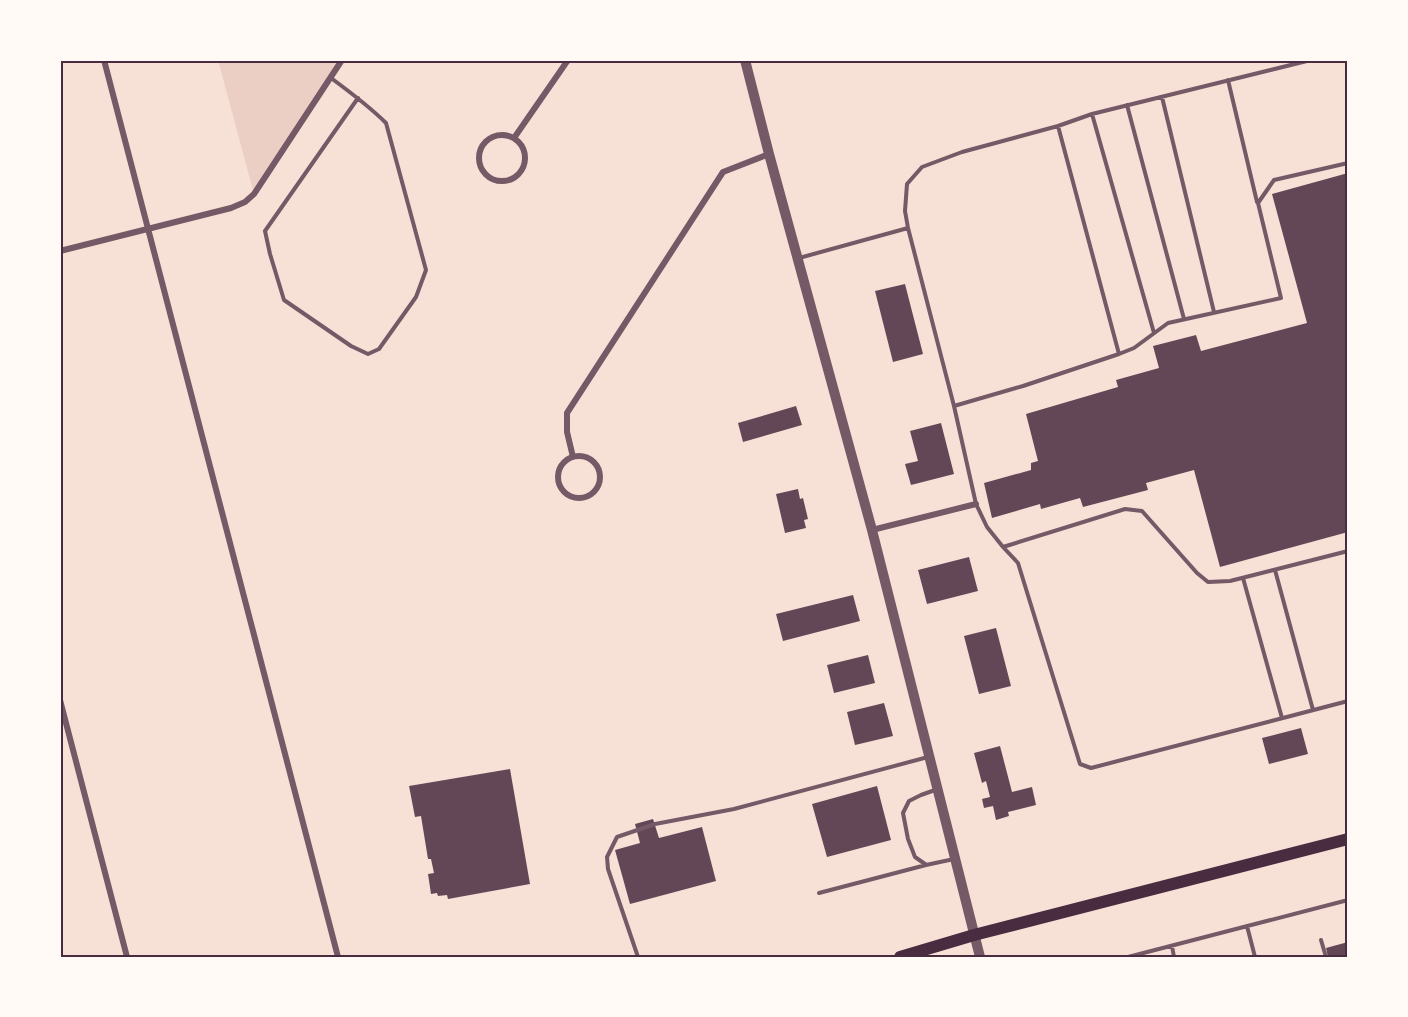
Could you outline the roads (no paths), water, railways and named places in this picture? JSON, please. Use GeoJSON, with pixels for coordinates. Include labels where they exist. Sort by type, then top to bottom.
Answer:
{"type":"FeatureCollection","features":[{"type":"Feature","properties":{"kind":"main road"},"geometry":{"type":"LineString","coordinates":[[900,957],[975,935],[1348,839]]}},
{"type":"Feature","properties":{"kind":"street"},"geometry":{"type":"LineString","coordinates":[[104,60],[338,957]]}},
{"type":"Feature","properties":{"kind":"street"},"geometry":{"type":"LineString","coordinates":[[60,252],[231,208],[245,202],[254,194],[342,60]]}},
{"type":"Feature","properties":{"kind":"street"},"geometry":{"type":"LineString","coordinates":[[514,138],[568,60]]}},
{"type":"Feature","properties":{"kind":"street"},"geometry":{"type":"LineString","coordinates":[[745,60],[872,530],[980,957]]}},
{"type":"Feature","properties":{"kind":"street"},"geometry":{"type":"LineString","coordinates":[[506,135],[514,138],[525,152],[526,161],[523,170],[509,181],[499,182],[491,179],[484,173],[480,164],[479,155],[482,147],[496,136],[506,135]]}},
{"type":"Feature","properties":{"kind":"street"},"geometry":{"type":"LineString","coordinates":[[573,457],[567,432],[567,413],[723,172],[769,154]]}},
{"type":"Feature","properties":{"kind":"street"},"geometry":{"type":"LineString","coordinates":[[581,456],[590,459],[600,473],[600,482],[596,490],[581,499],[572,498],[565,493],[558,477],[560,468],[573,457],[581,456]]}},
{"type":"Feature","properties":{"kind":"street"},"geometry":{"type":"LineString","coordinates":[[872,530],[976,504]]}},
{"type":"Feature","properties":{"kind":"street"},"geometry":{"type":"LineString","coordinates":[[60,700],[127,957]]}},
{"type":"Feature","properties":{"kind":"lane"},"geometry":{"type":"LineString","coordinates":[[1311,60],[1092,114],[1058,126],[962,152],[922,168],[907,184],[905,211],[976,504],[987,527],[1018,563],[1080,764],[1091,768],[1348,701]]}},
{"type":"Feature","properties":{"kind":"lane"},"geometry":{"type":"LineString","coordinates":[[330,78],[358,98],[370,107],[386,123],[426,270],[416,297],[379,349],[368,354],[351,346],[284,300],[265,231],[358,98]]}},
{"type":"Feature","properties":{"kind":"lane"},"geometry":{"type":"LineString","coordinates":[[954,406],[1119,354],[1134,348],[1168,323],[1281,297],[1228,80]]}},
{"type":"Feature","properties":{"kind":"lane"},"geometry":{"type":"LineString","coordinates":[[1162,97],[1214,312]]}},
{"type":"Feature","properties":{"kind":"lane"},"geometry":{"type":"LineString","coordinates":[[1127,105],[1184,319]]}},
{"type":"Feature","properties":{"kind":"lane"},"geometry":{"type":"LineString","coordinates":[[1092,114],[1154,333]]}},
{"type":"Feature","properties":{"kind":"lane"},"geometry":{"type":"LineString","coordinates":[[1058,126],[1119,354]]}},
{"type":"Feature","properties":{"kind":"lane"},"geometry":{"type":"LineString","coordinates":[[1258,203],[1274,180],[1348,163]]}},
{"type":"Feature","properties":{"kind":"lane"},"geometry":{"type":"LineString","coordinates":[[797,259],[908,228]]}},
{"type":"Feature","properties":{"kind":"lane"},"geometry":{"type":"LineString","coordinates":[[1003,547],[1125,509],[1142,511],[1197,573],[1208,582],[1230,581],[1348,551]]}},
{"type":"Feature","properties":{"kind":"lane"},"geometry":{"type":"LineString","coordinates":[[1275,570],[1313,710]]}},
{"type":"Feature","properties":{"kind":"lane"},"geometry":{"type":"LineString","coordinates":[[1243,578],[1282,718]]}},
{"type":"Feature","properties":{"kind":"lane"},"geometry":{"type":"LineString","coordinates":[[638,957],[608,869],[607,857],[617,837],[655,824],[734,809],[929,757]]}},
{"type":"Feature","properties":{"kind":"lane"},"geometry":{"type":"LineString","coordinates":[[926,865],[915,857],[908,839],[903,813],[909,801],[937,789]]}},
{"type":"Feature","properties":{"kind":"lane"},"geometry":{"type":"LineString","coordinates":[[819,893],[955,859]]}},
{"type":"Feature","properties":{"kind":"lane"},"geometry":{"type":"LineString","coordinates":[[1128,957],[1348,900]]}},
{"type":"Feature","properties":{"kind":"lane"},"geometry":{"type":"LineString","coordinates":[[1247,926],[1255,957]]}},
{"type":"Feature","properties":{"kind":"lane"},"geometry":{"type":"LineString","coordinates":[[1322,940],[1326,957]]}},
{"type":"Feature","properties":{"kind":"lane"},"geometry":{"type":"LineString","coordinates":[[1172,946],[1174,957]]}}]}
